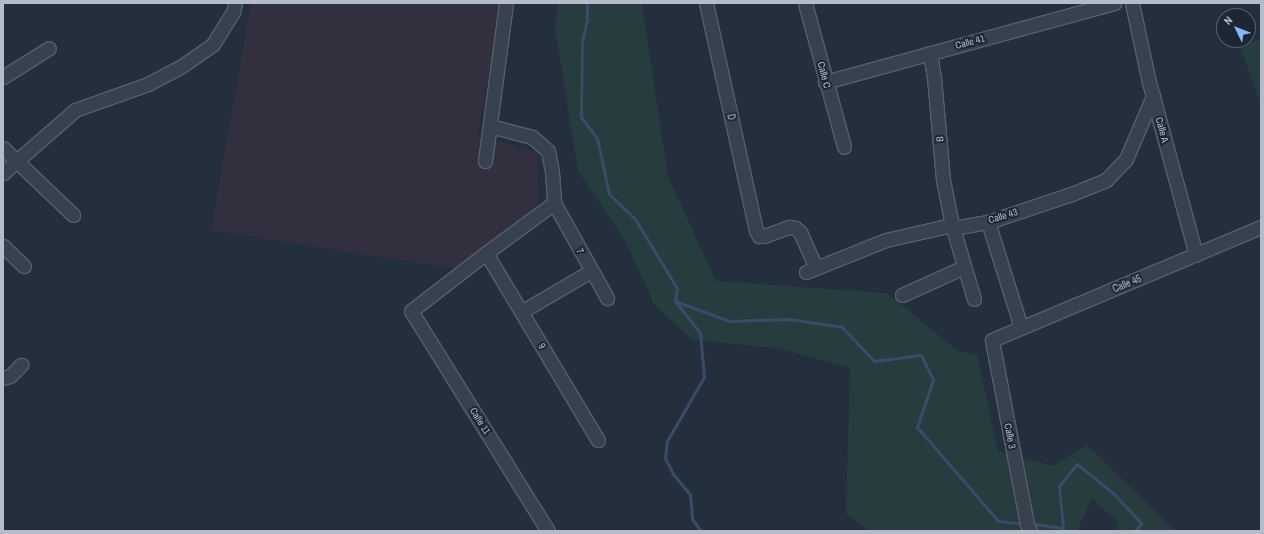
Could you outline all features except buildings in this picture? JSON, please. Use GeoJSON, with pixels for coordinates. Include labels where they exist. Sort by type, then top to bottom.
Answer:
{"type":"FeatureCollection","features":[{"type":"Feature","properties":{"kind":"street"},"geometry":{"type":"LineString","coordinates":[[3,173],[75,110],[148,84],[182,66],[213,44],[229,18],[235,3]]}},
{"type":"Feature","properties":{"kind":"street"},"geometry":{"type":"LineString","coordinates":[[485,161],[506,3]]}},
{"type":"Feature","properties":{"kind":"street","name":"D"},"geometry":{"type":"LineString","coordinates":[[706,3],[756,231],[759,236],[764,236],[790,227],[795,228],[800,232],[811,270]]}},
{"type":"Feature","properties":{"kind":"street","name":"Calle C"},"geometry":{"type":"LineString","coordinates":[[805,3],[825,82],[844,147]]}},
{"type":"Feature","properties":{"kind":"street","name":"Calle 41"},"geometry":{"type":"LineString","coordinates":[[825,82],[1114,3]]}},
{"type":"Feature","properties":{"kind":"street","name":"Calle A"},"geometry":{"type":"LineString","coordinates":[[1132,3],[1153,96],[1196,255]]}},
{"type":"Feature","properties":{"kind":"street"},"geometry":{"type":"LineString","coordinates":[[3,77],[48,48]]}},
{"type":"Feature","properties":{"kind":"street","name":"B"},"geometry":{"type":"LineString","coordinates":[[930,53],[934,77],[943,180],[952,224],[974,299]]}},
{"type":"Feature","properties":{"kind":"street","name":"Calle 43"},"geometry":{"type":"LineString","coordinates":[[811,270],[886,240],[952,224],[959,227],[988,222],[1074,193],[1106,180],[1126,159],[1153,96]]}},
{"type":"Feature","properties":{"kind":"street"},"geometry":{"type":"LineString","coordinates":[[486,253],[554,203],[552,172],[548,151],[532,137],[490,126]]}},
{"type":"Feature","properties":{"kind":"street"},"geometry":{"type":"LineString","coordinates":[[3,148],[73,215]]}},
{"type":"Feature","properties":{"kind":"street","name":"7"},"geometry":{"type":"LineString","coordinates":[[554,203],[607,298]]}},
{"type":"Feature","properties":{"kind":"street"},"geometry":{"type":"LineString","coordinates":[[988,222],[1021,327]]}},
{"type":"Feature","properties":{"kind":"street","name":"Calle 45"},"geometry":{"type":"LineString","coordinates":[[992,340],[1261,227]]}},
{"type":"Feature","properties":{"kind":"street"},"geometry":{"type":"LineString","coordinates":[[3,246],[24,266]]}},
{"type":"Feature","properties":{"kind":"street","name":"Calle 11"},"geometry":{"type":"LineString","coordinates":[[486,253],[411,311],[548,531]]}},
{"type":"Feature","properties":{"kind":"street","name":"9"},"geometry":{"type":"LineString","coordinates":[[486,253],[598,440]]}},
{"type":"Feature","properties":{"kind":"street"},"geometry":{"type":"LineString","coordinates":[[902,295],[964,267]]}},
{"type":"Feature","properties":{"kind":"street"},"geometry":{"type":"LineString","coordinates":[[521,312],[591,271]]}},
{"type":"Feature","properties":{"kind":"street","name":"Calle 3"},"geometry":{"type":"LineString","coordinates":[[992,340],[1027,524],[1030,531]]}},
{"type":"Feature","properties":{"kind":"street"},"geometry":{"type":"LineString","coordinates":[[3,378],[10,376],[21,365]]}},
{"type":"Feature","properties":{"kind":"shaded area"},"geometry":{"type":"Polygon","coordinates":[[[251,3],[502,3],[477,136],[537,152],[539,205],[463,270],[211,230],[251,3]]]}},
{"type":"Feature","properties":{"kind":"green space"},"geometry":{"type":"Polygon","coordinates":[[[558,3],[642,3],[668,177],[716,281],[887,293],[958,351],[977,355],[998,451],[1053,466],[1087,445],[1176,531],[1117,531],[1119,523],[1092,499],[1077,531],[870,531],[846,514],[850,368],[778,348],[692,340],[654,304],[626,242],[578,171],[555,27],[558,3]]]}},
{"type":"Feature","properties":{"kind":"green space"},"geometry":{"type":"Polygon","coordinates":[[[1261,38],[1261,105],[1240,48],[1256,48],[1256,40],[1261,38]]]}},
{"type":"Feature","properties":{"kind":"waterway"},"geometry":{"type":"LineString","coordinates":[[587,3],[587,20],[582,41],[581,117],[597,138],[609,194],[635,219],[677,288],[675,301],[729,321],[788,319],[842,327],[874,361],[921,355],[933,380],[917,427],[998,521],[1018,523]]}},
{"type":"Feature","properties":{"kind":"waterway"},"geometry":{"type":"LineString","coordinates":[[675,301],[700,333],[704,377],[667,441],[665,458],[673,474],[690,494],[692,519],[701,531]]}},
{"type":"Feature","properties":{"kind":"waterway"},"geometry":{"type":"LineString","coordinates":[[1035,524],[1063,528],[1059,486],[1077,464],[1114,494],[1141,523],[1135,531]]}}]}
